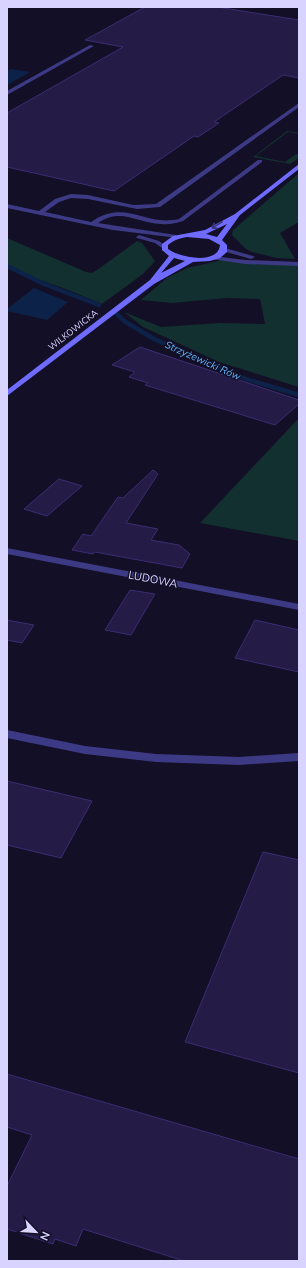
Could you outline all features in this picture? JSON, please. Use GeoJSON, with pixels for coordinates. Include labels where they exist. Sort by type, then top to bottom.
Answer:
{"type":"FeatureCollection","features":[{"type":"Feature","properties":{"kind":"main road"},"geometry":{"type":"LineString","coordinates":[[195,235],[219,240],[224,245],[225,250],[213,258],[191,260],[172,256],[164,247],[167,242],[176,237],[207,232],[238,214],[299,166]]}},
{"type":"Feature","properties":{"kind":"main road"},"geometry":{"type":"LineString","coordinates":[[219,240],[238,214]]}},
{"type":"Feature","properties":{"kind":"main road","name":"WILKOWICKA"},"geometry":{"type":"LineString","coordinates":[[151,282],[172,256]]}},
{"type":"Feature","properties":{"kind":"main road","name":"WILKOWICKA"},"geometry":{"type":"LineString","coordinates":[[7,394],[151,282],[191,260]]}},
{"type":"Feature","properties":{"kind":"street"},"geometry":{"type":"LineString","coordinates":[[225,250],[268,263]]}},
{"type":"Feature","properties":{"kind":"street"},"geometry":{"type":"LineString","coordinates":[[213,258],[299,264]]}},
{"type":"Feature","properties":{"kind":"street","name":"LUDOWA"},"geometry":{"type":"LineString","coordinates":[[7,551],[299,607]]}},
{"type":"Feature","properties":{"kind":"street"},"geometry":{"type":"LineString","coordinates":[[7,734],[85,750],[156,758],[239,761],[299,756]]}},
{"type":"Feature","properties":{"kind":"lane"},"geometry":{"type":"LineString","coordinates":[[7,93],[92,46]]}},
{"type":"Feature","properties":{"kind":"lane"},"geometry":{"type":"LineString","coordinates":[[40,213],[62,198],[71,196],[84,196],[129,206],[158,206],[299,105]]}},
{"type":"Feature","properties":{"kind":"lane"},"geometry":{"type":"LineString","coordinates":[[92,224],[110,214],[119,214],[162,224],[173,223],[181,220],[260,161]]}},
{"type":"Feature","properties":{"kind":"lane"},"geometry":{"type":"LineString","coordinates":[[7,206],[113,228],[176,237]]}},
{"type":"Feature","properties":{"kind":"lane"},"geometry":{"type":"LineString","coordinates":[[113,228],[157,242],[164,247]]}},
{"type":"Feature","properties":{"kind":"green space"},"geometry":{"type":"Polygon","coordinates":[[[287,131],[299,134],[288,132],[256,156],[285,162],[296,154],[299,155],[299,158],[290,164],[253,157],[287,131]]]}},
{"type":"Feature","properties":{"kind":"green space"},"geometry":{"type":"Polygon","coordinates":[[[299,173],[299,222],[280,233],[295,259],[277,258],[252,252],[246,249],[232,235],[233,230],[299,173]]]}},
{"type":"Feature","properties":{"kind":"green space"},"geometry":{"type":"Polygon","coordinates":[[[7,238],[86,272],[92,273],[137,241],[142,243],[155,261],[143,274],[102,304],[7,268],[7,238]]]}},
{"type":"Feature","properties":{"kind":"green space"},"geometry":{"type":"Polygon","coordinates":[[[227,259],[299,264],[299,387],[219,362],[143,327],[124,312],[161,327],[220,323],[265,324],[260,299],[228,298],[172,303],[141,300],[167,278],[187,268],[227,259]]]}},
{"type":"Feature","properties":{"kind":"green space"},"geometry":{"type":"Polygon","coordinates":[[[299,418],[299,541],[200,523],[299,418]]]}},
{"type":"Feature","properties":{"kind":"water"},"geometry":{"type":"Polygon","coordinates":[[[11,69],[30,72],[7,85],[7,71],[11,69]]]}},
{"type":"Feature","properties":{"kind":"water"},"geometry":{"type":"Polygon","coordinates":[[[34,288],[68,302],[47,320],[7,311],[7,309],[34,288]]]}},
{"type":"Feature","properties":{"kind":"building"},"geometry":{"type":"Polygon","coordinates":[[[145,7],[217,7],[299,20],[299,78],[283,75],[214,122],[219,123],[198,137],[194,136],[114,191],[7,167],[7,113],[123,47],[85,40],[145,7]]]}},
{"type":"Feature","properties":{"kind":"building"},"geometry":{"type":"Polygon","coordinates":[[[140,347],[299,400],[299,404],[275,425],[145,385],[148,383],[129,377],[135,372],[112,365],[140,347]]]}},
{"type":"Feature","properties":{"kind":"building"},"geometry":{"type":"Polygon","coordinates":[[[153,470],[158,474],[126,523],[158,529],[151,540],[179,545],[190,554],[182,568],[95,552],[93,554],[72,550],[83,534],[91,536],[118,497],[123,498],[153,470]]]}},
{"type":"Feature","properties":{"kind":"building"},"geometry":{"type":"Polygon","coordinates":[[[59,479],[82,486],[47,516],[24,509],[59,479]]]}},
{"type":"Feature","properties":{"kind":"building"},"geometry":{"type":"Polygon","coordinates":[[[130,590],[155,594],[131,635],[105,630],[130,590]]]}},
{"type":"Feature","properties":{"kind":"building"},"geometry":{"type":"Polygon","coordinates":[[[7,620],[34,625],[22,643],[7,640],[7,620]]]}},
{"type":"Feature","properties":{"kind":"building"},"geometry":{"type":"Polygon","coordinates":[[[255,620],[299,630],[299,672],[235,658],[255,620]]]}},
{"type":"Feature","properties":{"kind":"building"},"geometry":{"type":"Polygon","coordinates":[[[7,781],[92,801],[61,858],[7,845],[7,781]]]}},
{"type":"Feature","properties":{"kind":"building"},"geometry":{"type":"Polygon","coordinates":[[[263,852],[299,860],[299,1073],[185,1042],[263,852]]]}},
{"type":"Feature","properties":{"kind":"building"},"geometry":{"type":"Polygon","coordinates":[[[7,1074],[299,1159],[299,1261],[184,1261],[83,1229],[76,1246],[55,1239],[53,1244],[7,1229],[7,1186],[32,1135],[7,1127],[7,1074]]]}},
{"type":"Feature","properties":{"kind":"waterway","name":"Strzyżewicki Rów"},"geometry":{"type":"LineString","coordinates":[[7,266],[44,284],[99,305]]}},
{"type":"Feature","properties":{"kind":"waterway","name":"Strzyżewicki Rów"},"geometry":{"type":"LineString","coordinates":[[115,312],[124,321],[154,339],[246,379],[299,395]]}}]}
